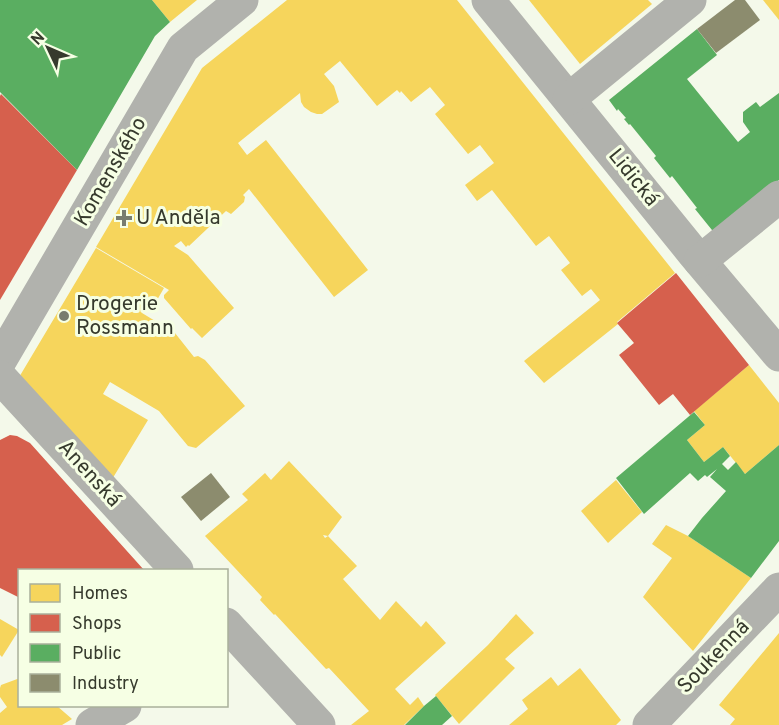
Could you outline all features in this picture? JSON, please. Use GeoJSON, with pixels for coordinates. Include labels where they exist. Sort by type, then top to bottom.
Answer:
{"type":"FeatureCollection","features":[{"type":"Feature","properties":{"kind":"street","name":"Komenského"},"geometry":{"type":"LineString","coordinates":[[0,361],[183,48],[242,0]]}},
{"type":"Feature","properties":{"kind":"street","name":"Lidická"},"geometry":{"type":"LineString","coordinates":[[488,0],[779,355]]}},
{"type":"Feature","properties":{"kind":"street"},"geometry":{"type":"LineString","coordinates":[[569,99],[690,0]]}},
{"type":"Feature","properties":{"kind":"street"},"geometry":{"type":"LineString","coordinates":[[700,261],[779,197]]}},
{"type":"Feature","properties":{"kind":"street","name":"Anenská"},"geometry":{"type":"LineString","coordinates":[[0,377],[176,569]]}},
{"type":"Feature","properties":{"kind":"street","name":"Soukenná"},"geometry":{"type":"LineString","coordinates":[[648,725],[779,589]]}},
{"type":"Feature","properties":{"kind":"street"},"geometry":{"type":"LineString","coordinates":[[230,635],[319,725]]}},
{"type":"Feature","properties":{"kind":"street"},"geometry":{"type":"LineString","coordinates":[[92,725],[122,707]]}},
{"type":"Feature","properties":{"kind":"building: Homes"},"geometry":{"type":"Polygon","coordinates":[[[152,0],[197,0],[170,22],[152,0]]]}},
{"type":"Feature","properties":{"kind":"building: Homes"},"geometry":{"type":"Polygon","coordinates":[[[287,0],[457,0],[675,273],[617,322],[618,324],[544,383],[524,361],[600,300],[591,289],[582,296],[561,270],[570,263],[549,236],[536,246],[492,190],[477,201],[465,185],[494,163],[480,145],[468,154],[435,114],[445,105],[430,87],[411,102],[401,91],[400,93],[397,90],[377,106],[340,61],[324,74],[334,86],[339,102],[322,114],[317,114],[304,107],[300,93],[238,143],[247,155],[266,140],[368,270],[334,297],[249,189],[243,195],[244,202],[231,214],[226,211],[189,246],[186,247],[181,241],[174,246],[188,255],[234,308],[202,338],[164,298],[169,290],[96,247],[202,68],[287,0]]]}},
{"type":"Feature","properties":{"kind":"building: Homes"},"geometry":{"type":"Polygon","coordinates":[[[529,0],[648,0],[652,4],[580,64],[529,0]]]}},
{"type":"Feature","properties":{"kind":"building: Homes"},"geometry":{"type":"Polygon","coordinates":[[[763,0],[779,0],[779,20],[763,0]]]}},
{"type":"Feature","properties":{"kind":"building: Homes"},"geometry":{"type":"Polygon","coordinates":[[[96,248],[164,288],[153,307],[147,304],[142,313],[175,333],[194,357],[198,356],[205,360],[245,406],[196,448],[188,446],[159,411],[110,382],[103,394],[148,420],[111,481],[18,379],[96,248]]]}},
{"type":"Feature","properties":{"kind":"building: Homes"},"geometry":{"type":"Polygon","coordinates":[[[749,365],[779,403],[779,445],[745,474],[723,447],[704,462],[687,440],[705,425],[694,411],[749,365]]]}},
{"type":"Feature","properties":{"kind":"building: Homes"},"geometry":{"type":"Polygon","coordinates":[[[289,461],[342,517],[328,536],[357,566],[343,579],[380,620],[396,601],[421,627],[426,621],[446,643],[395,689],[410,705],[418,697],[424,706],[404,725],[351,725],[369,711],[329,668],[326,669],[274,615],[260,600],[262,597],[205,536],[248,500],[242,494],[265,473],[271,480],[289,461]]]}},
{"type":"Feature","properties":{"kind":"building: Homes"},"geometry":{"type":"Polygon","coordinates":[[[616,480],[642,512],[608,543],[581,511],[616,480]]]}},
{"type":"Feature","properties":{"kind":"building: Homes"},"geometry":{"type":"Polygon","coordinates":[[[666,525],[688,536],[751,578],[693,651],[643,597],[672,558],[652,544],[666,525]]]}},
{"type":"Feature","properties":{"kind":"building: Homes"},"geometry":{"type":"Polygon","coordinates":[[[516,614],[534,633],[505,659],[515,668],[459,724],[435,695],[488,645],[516,614]]]}},
{"type":"Feature","properties":{"kind":"building: Homes"},"geometry":{"type":"Polygon","coordinates":[[[0,619],[18,632],[2,657],[0,655],[0,619]]]}},
{"type":"Feature","properties":{"kind":"building: Homes"},"geometry":{"type":"Polygon","coordinates":[[[779,633],[779,725],[730,725],[735,719],[719,705],[779,633]]]}},
{"type":"Feature","properties":{"kind":"building: Homes"},"geometry":{"type":"Polygon","coordinates":[[[580,668],[621,720],[616,725],[509,725],[528,709],[522,700],[551,677],[558,686],[580,668]]]}},
{"type":"Feature","properties":{"kind":"building: Homes"},"geometry":{"type":"Polygon","coordinates":[[[18,679],[18,707],[58,707],[72,719],[62,725],[0,725],[0,713],[7,707],[0,697],[1,685],[18,679]]]}},
{"type":"Feature","properties":{"kind":"building: Shops"},"geometry":{"type":"Polygon","coordinates":[[[1,94],[77,170],[0,300],[0,96],[1,94]]]}},
{"type":"Feature","properties":{"kind":"building: Shops"},"geometry":{"type":"Polygon","coordinates":[[[676,273],[749,365],[690,415],[673,394],[659,405],[619,355],[634,343],[617,323],[676,273]]]}},
{"type":"Feature","properties":{"kind":"building: Shops"},"geometry":{"type":"Polygon","coordinates":[[[10,435],[30,443],[143,569],[18,569],[18,597],[0,588],[0,440],[10,435]]]}},
{"type":"Feature","properties":{"kind":"building: Public"},"geometry":{"type":"Polygon","coordinates":[[[0,0],[152,0],[170,22],[155,36],[77,170],[0,92],[0,0]]]}},
{"type":"Feature","properties":{"kind":"building: Public"},"geometry":{"type":"Polygon","coordinates":[[[697,29],[717,55],[687,79],[738,142],[750,132],[743,122],[743,112],[756,102],[760,107],[779,93],[779,180],[716,235],[672,176],[670,178],[654,158],[656,156],[609,100],[697,29]]]}},
{"type":"Feature","properties":{"kind":"building: Public"},"geometry":{"type":"Polygon","coordinates":[[[694,412],[705,425],[687,440],[704,462],[723,447],[730,456],[722,464],[728,470],[736,462],[745,474],[779,445],[779,541],[751,578],[688,536],[726,491],[710,477],[717,469],[698,481],[690,473],[644,514],[616,478],[694,412]]]}},
{"type":"Feature","properties":{"kind":"building: Public"},"geometry":{"type":"Polygon","coordinates":[[[436,696],[452,716],[442,725],[405,725],[424,706],[436,696]]]}},
{"type":"Feature","properties":{"kind":"building: Industry"},"geometry":{"type":"Polygon","coordinates":[[[735,0],[745,0],[760,20],[716,53],[697,29],[735,0]]]}},
{"type":"Feature","properties":{"kind":"building: Industry"},"geometry":{"type":"Polygon","coordinates":[[[211,473],[230,497],[201,521],[181,497],[211,473]]]}},
{"type":"Feature","properties":{"kind":"place","name":"U Anděla"},"geometry":{"type":"Point","coordinates":[124,218]}},
{"type":"Feature","properties":{"kind":"place","name":"Drogerie Rossmann"},"geometry":{"type":"Point","coordinates":[64,316]}}]}
